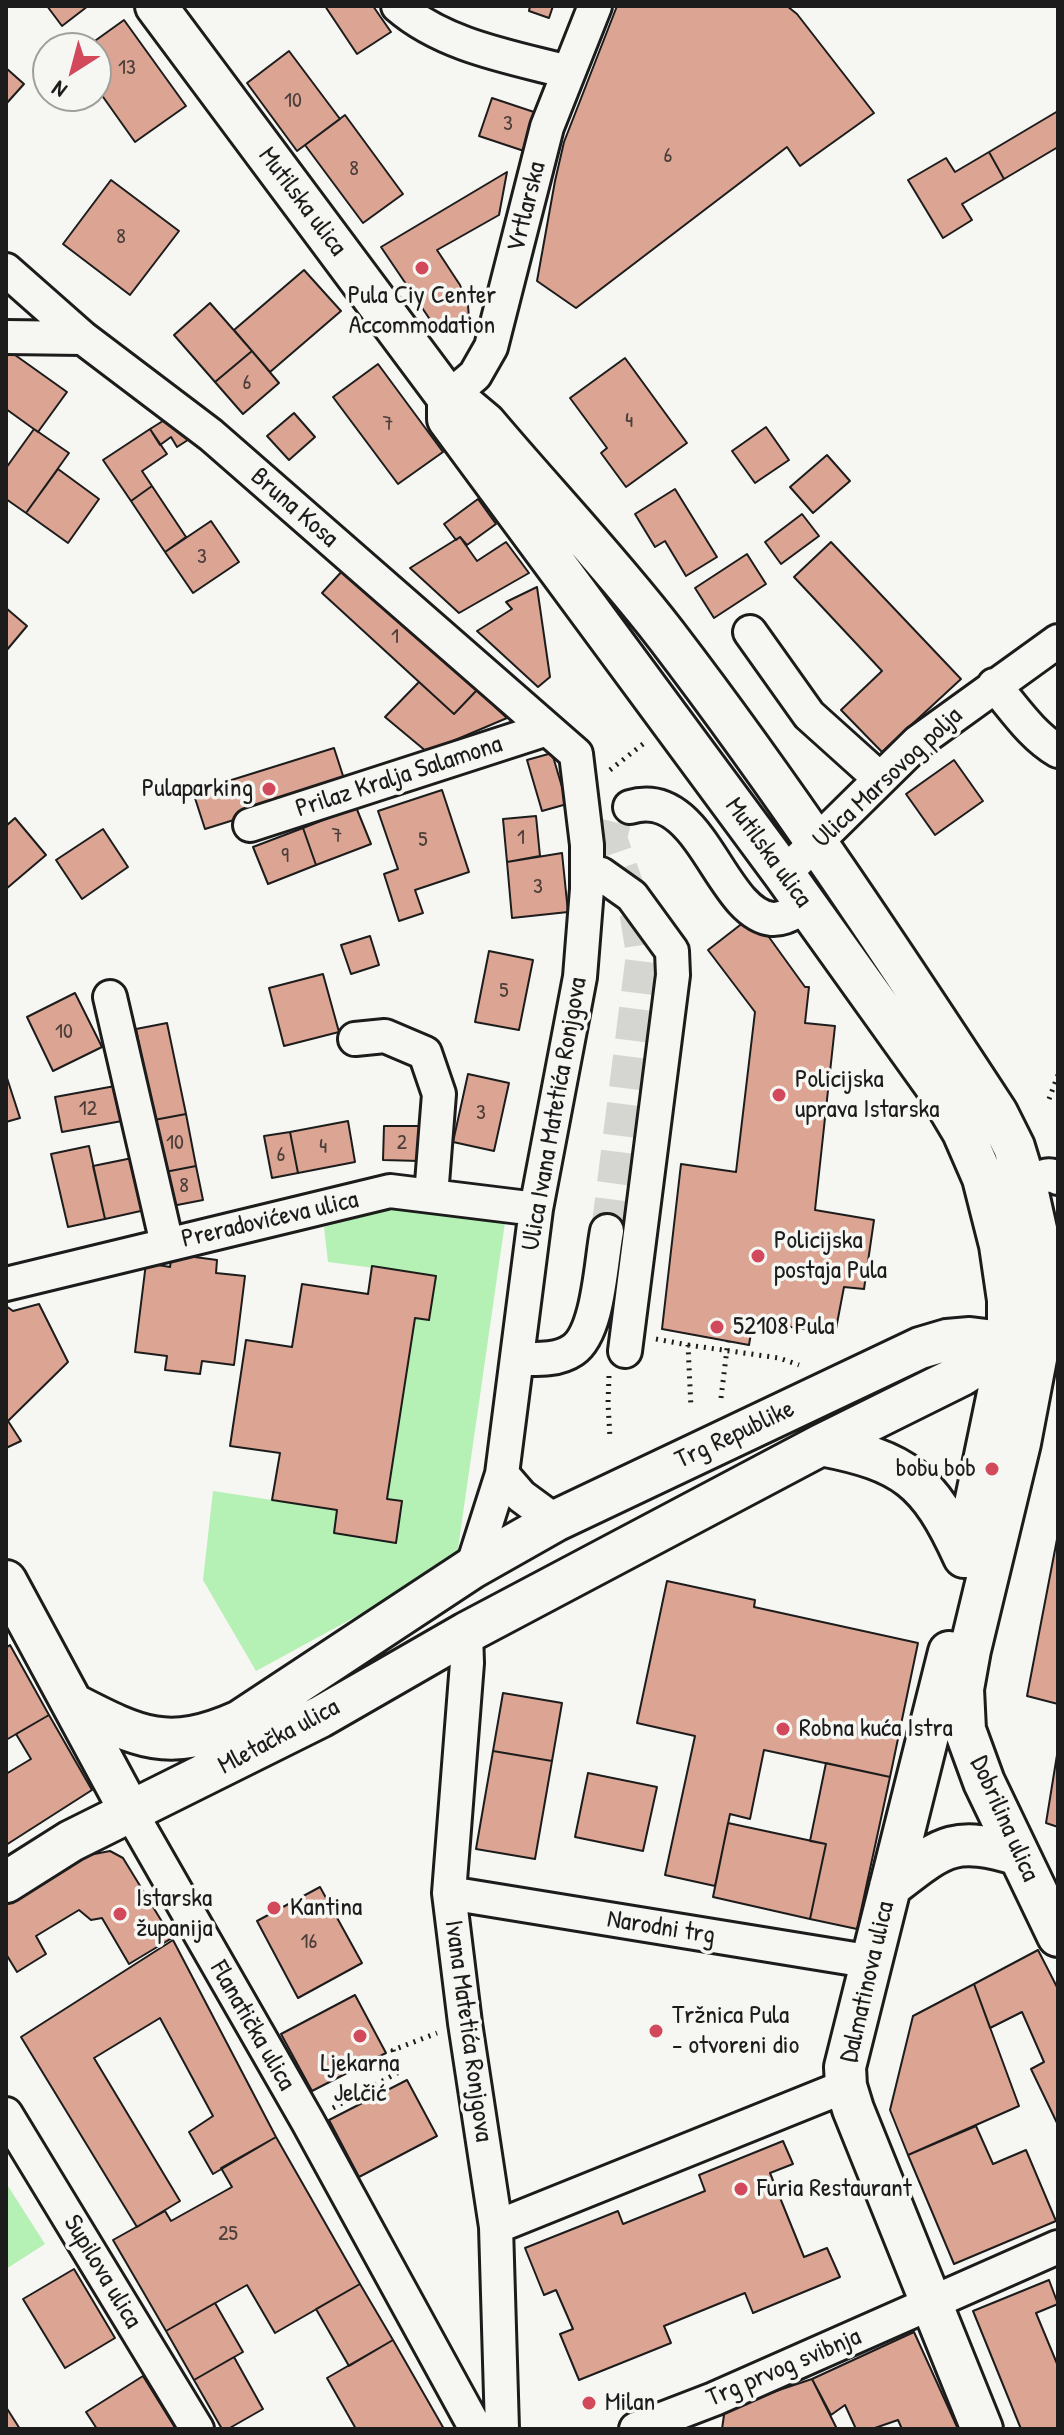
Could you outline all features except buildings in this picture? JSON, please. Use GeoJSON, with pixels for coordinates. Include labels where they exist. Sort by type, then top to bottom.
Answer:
{"type":"FeatureCollection","features":[{"type":"Feature","properties":{"kind":"main road","name":"Mutilska ulica"},"geometry":{"type":"LineString","coordinates":[[156,6],[448,398],[460,402],[485,423],[664,633],[817,842],[997,1113],[1014,1147],[1043,1185]]}},
{"type":"Feature","properties":{"kind":"main road","name":"Mutilska ulica"},"geometry":{"type":"LineString","coordinates":[[448,398],[448,419],[784,874],[935,1085],[963,1132],[983,1178],[1000,1245],[1008,1300],[1035,1343]]}},
{"type":"Feature","properties":{"kind":"main road"},"geometry":{"type":"LineString","coordinates":[[960,1650],[1020,1443],[1043,1302],[1043,1185]]}},
{"type":"Feature","properties":{"kind":"main road","name":"Trg Republike"},"geometry":{"type":"LineString","coordinates":[[472,1568],[555,1521],[920,1348],[947,1340],[970,1338],[1035,1343]]}},
{"type":"Feature","properties":{"kind":"main road"},"geometry":{"type":"LineString","coordinates":[[960,1650],[964,1557],[1035,1343]]}},
{"type":"Feature","properties":{"kind":"main road","name":"Trg Republike"},"geometry":{"type":"LineString","coordinates":[[551,1589],[821,1445],[962,1375],[1035,1343]]}},
{"type":"Feature","properties":{"kind":"main road"},"geometry":{"type":"LineString","coordinates":[[821,1445],[864,1453],[883,1460],[911,1478],[933,1498],[946,1517],[964,1557]]}},
{"type":"Feature","properties":{"kind":"main road","name":"Mletačka ulica"},"geometry":{"type":"LineString","coordinates":[[73,1704],[133,1733],[194,1739],[240,1721],[472,1568]]}},
{"type":"Feature","properties":{"kind":"main road","name":"Mletačka ulica"},"geometry":{"type":"LineString","coordinates":[[6,1882],[71,1841],[320,1717],[466,1633],[551,1589]]}},
{"type":"Feature","properties":{"kind":"main road","name":"Flanatička ulica"},"geometry":{"type":"LineString","coordinates":[[11,1603],[73,1704],[130,1811]]}},
{"type":"Feature","properties":{"kind":"main road","name":"Dobrilina ulica"},"geometry":{"type":"LineString","coordinates":[[960,1650],[965,1730],[984,1782],[1055,1924]]}},
{"type":"Feature","properties":{"kind":"main road","name":"Dalmatinova ulica"},"geometry":{"type":"LineString","coordinates":[[960,1650],[890,1887],[845,2067],[846,2086],[853,2109],[982,2429]]}},
{"type":"Feature","properties":{"kind":"main road"},"geometry":{"type":"LineString","coordinates":[[890,1887],[926,1859],[954,1845],[972,1843],[1019,1855]]}},
{"type":"Feature","properties":{"kind":"street"},"geometry":{"type":"LineString","coordinates":[[398,6],[415,21],[481,50],[568,72]]}},
{"type":"Feature","properties":{"kind":"street","name":"Vrtlarska"},"geometry":{"type":"LineString","coordinates":[[448,398],[475,375],[491,347],[547,127],[595,6]]}},
{"type":"Feature","properties":{"kind":"street","name":"Bruna Kosa"},"geometry":{"type":"LineString","coordinates":[[6,270],[83,338],[211,435],[576,754]]}},
{"type":"Feature","properties":{"kind":"street"},"geometry":{"type":"LineString","coordinates":[[6,337],[83,338]]}},
{"type":"Feature","properties":{"kind":"street"},"geometry":{"type":"LineString","coordinates":[[750,632],[809,715],[879,778]]}},
{"type":"Feature","properties":{"kind":"street","name":"Ulica Marsovog polja"},"geometry":{"type":"LineString","coordinates":[[784,874],[918,742],[1058,641]]}},
{"type":"Feature","properties":{"kind":"street"},"geometry":{"type":"LineString","coordinates":[[994,685],[1031,730],[1058,751]]}},
{"type":"Feature","properties":{"kind":"street","name":"Prilaz Kralja Salamona"},"geometry":{"type":"LineString","coordinates":[[250,825],[547,729]]}},
{"type":"Feature","properties":{"kind":"street","name":"Ulica Ivana Matetića Ronjgova"},"geometry":{"type":"LineString","coordinates":[[502,1474],[536,1209],[580,977],[587,871],[582,791],[576,754]]}},
{"type":"Feature","properties":{"kind":"street"},"geometry":{"type":"LineString","coordinates":[[630,807],[640,804],[665,807],[686,823],[729,883],[757,913],[768,919],[779,919],[807,907]]}},
{"type":"Feature","properties":{"kind":"street"},"geometry":{"type":"LineString","coordinates":[[587,871],[601,874],[632,896],[672,951],[673,975],[617,1364]]}},
{"type":"Feature","properties":{"kind":"street"},"geometry":{"type":"LineString","coordinates":[[110,997],[167,1244]]}},
{"type":"Feature","properties":{"kind":"street"},"geometry":{"type":"LineString","coordinates":[[355,1039],[385,1036],[425,1053],[439,1094],[431,1196]]}},
{"type":"Feature","properties":{"kind":"street","name":"Preradovićeva ulica"},"geometry":{"type":"LineString","coordinates":[[6,1284],[390,1191],[536,1209]]}},
{"type":"Feature","properties":{"kind":"street"},"geometry":{"type":"LineString","coordinates":[[517,1359],[545,1359],[563,1355],[573,1350],[585,1337],[591,1321],[607,1231]]}},
{"type":"Feature","properties":{"kind":"street"},"geometry":{"type":"LineString","coordinates":[[502,1474],[521,1496],[555,1521]]}},
{"type":"Feature","properties":{"kind":"street"},"geometry":{"type":"LineString","coordinates":[[472,1568],[502,1474]]}},
{"type":"Feature","properties":{"kind":"street","name":"Ivana Matetića Ronjgova"},"geometry":{"type":"LineString","coordinates":[[466,1633],[467,1663],[449,1893],[496,2227],[502,2429]]}},
{"type":"Feature","properties":{"kind":"street","name":"Flanatička ulica"},"geometry":{"type":"LineString","coordinates":[[130,1811],[308,2122],[476,2429]]}},
{"type":"Feature","properties":{"kind":"street","name":"Narodni trg"},"geometry":{"type":"LineString","coordinates":[[449,1893],[873,1962]]}},
{"type":"Feature","properties":{"kind":"street"},"geometry":{"type":"LineString","coordinates":[[496,2227],[846,2086]]}},
{"type":"Feature","properties":{"kind":"street","name":"Supilova ulica"},"geometry":{"type":"LineString","coordinates":[[6,2114],[197,2429]]}},
{"type":"Feature","properties":{"kind":"street","name":"Trg prvog svibnja"},"geometry":{"type":"LineString","coordinates":[[636,2429],[711,2414],[931,2304],[1058,2247]]}},
{"type":"Feature","properties":{"kind":"path"},"geometry":{"type":"LineString","coordinates":[[582,791],[651,739]]}},
{"type":"Feature","properties":{"kind":"path"},"geometry":{"type":"LineString","coordinates":[[1049,1099],[1058,1075]]}},
{"type":"Feature","properties":{"kind":"path"},"geometry":{"type":"LineString","coordinates":[[655,1339],[779,1358],[799,1365]]}},
{"type":"Feature","properties":{"kind":"path"},"geometry":{"type":"LineString","coordinates":[[721,1398],[728,1341]]}},
{"type":"Feature","properties":{"kind":"path"},"geometry":{"type":"LineString","coordinates":[[688,1345],[691,1408]]}},
{"type":"Feature","properties":{"kind":"path"},"geometry":{"type":"LineString","coordinates":[[610,1438],[608,1403],[617,1364]]}},
{"type":"Feature","properties":{"kind":"path"},"geometry":{"type":"LineString","coordinates":[[308,2122],[399,2072],[393,2050],[465,2023]]}},
{"type":"Feature","properties":{"kind":"green space"},"geometry":{"type":"Polygon","coordinates":[[[394,1208],[505,1222],[457,1555],[425,1579],[256,1671],[203,1580],[213,1491],[337,1510],[334,1533],[396,1542],[402,1501],[387,1499],[415,1318],[429,1320],[436,1276],[328,1262],[324,1227],[394,1208]]]}},
{"type":"Feature","properties":{"kind":"green space"},"geometry":{"type":"Polygon","coordinates":[[[6,2183],[45,2244],[6,2269],[6,2183]]]}},
{"type":"Feature","properties":{"kind":"tunnel"},"geometry":{"type":"LineString","coordinates":[[607,1231],[642,954],[634,904],[611,838],[616,818],[630,807]]}},
{"type":"Feature","properties":{"kind":"place","name":"Pula Ciy Center Accommodation"},"geometry":{"type":"Point","coordinates":[422,268]}},
{"type":"Feature","properties":{"kind":"place","name":"Pulaparking"},"geometry":{"type":"Point","coordinates":[269,789]}},
{"type":"Feature","properties":{"kind":"place","name":"Policijska uprava Istarska"},"geometry":{"type":"Point","coordinates":[779,1095]}},
{"type":"Feature","properties":{"kind":"place","name":"Policijska postaja Pula"},"geometry":{"type":"Point","coordinates":[758,1256]}},
{"type":"Feature","properties":{"kind":"place","name":"52108 Pula"},"geometry":{"type":"Point","coordinates":[717,1327]}},
{"type":"Feature","properties":{"kind":"place","name":"bobu bob"},"geometry":{"type":"Point","coordinates":[992,1469]}},
{"type":"Feature","properties":{"kind":"place","name":"Robna kuća Istra"},"geometry":{"type":"Point","coordinates":[783,1729]}},
{"type":"Feature","properties":{"kind":"place","name":"Kantina"},"geometry":{"type":"Point","coordinates":[274,1908]}},
{"type":"Feature","properties":{"kind":"place","name":"Istarska županija"},"geometry":{"type":"Point","coordinates":[120,1914]}},
{"type":"Feature","properties":{"kind":"place","name":"Tržnica Pula - otvoreni dio"},"geometry":{"type":"Point","coordinates":[656,2031]}},
{"type":"Feature","properties":{"kind":"place","name":"Ljekarna Jelčić"},"geometry":{"type":"Point","coordinates":[360,2036]}},
{"type":"Feature","properties":{"kind":"place","name":"Furia Restaurant"},"geometry":{"type":"Point","coordinates":[741,2189]}},
{"type":"Feature","properties":{"kind":"place","name":"Milan"},"geometry":{"type":"Point","coordinates":[589,2403]}}]}
